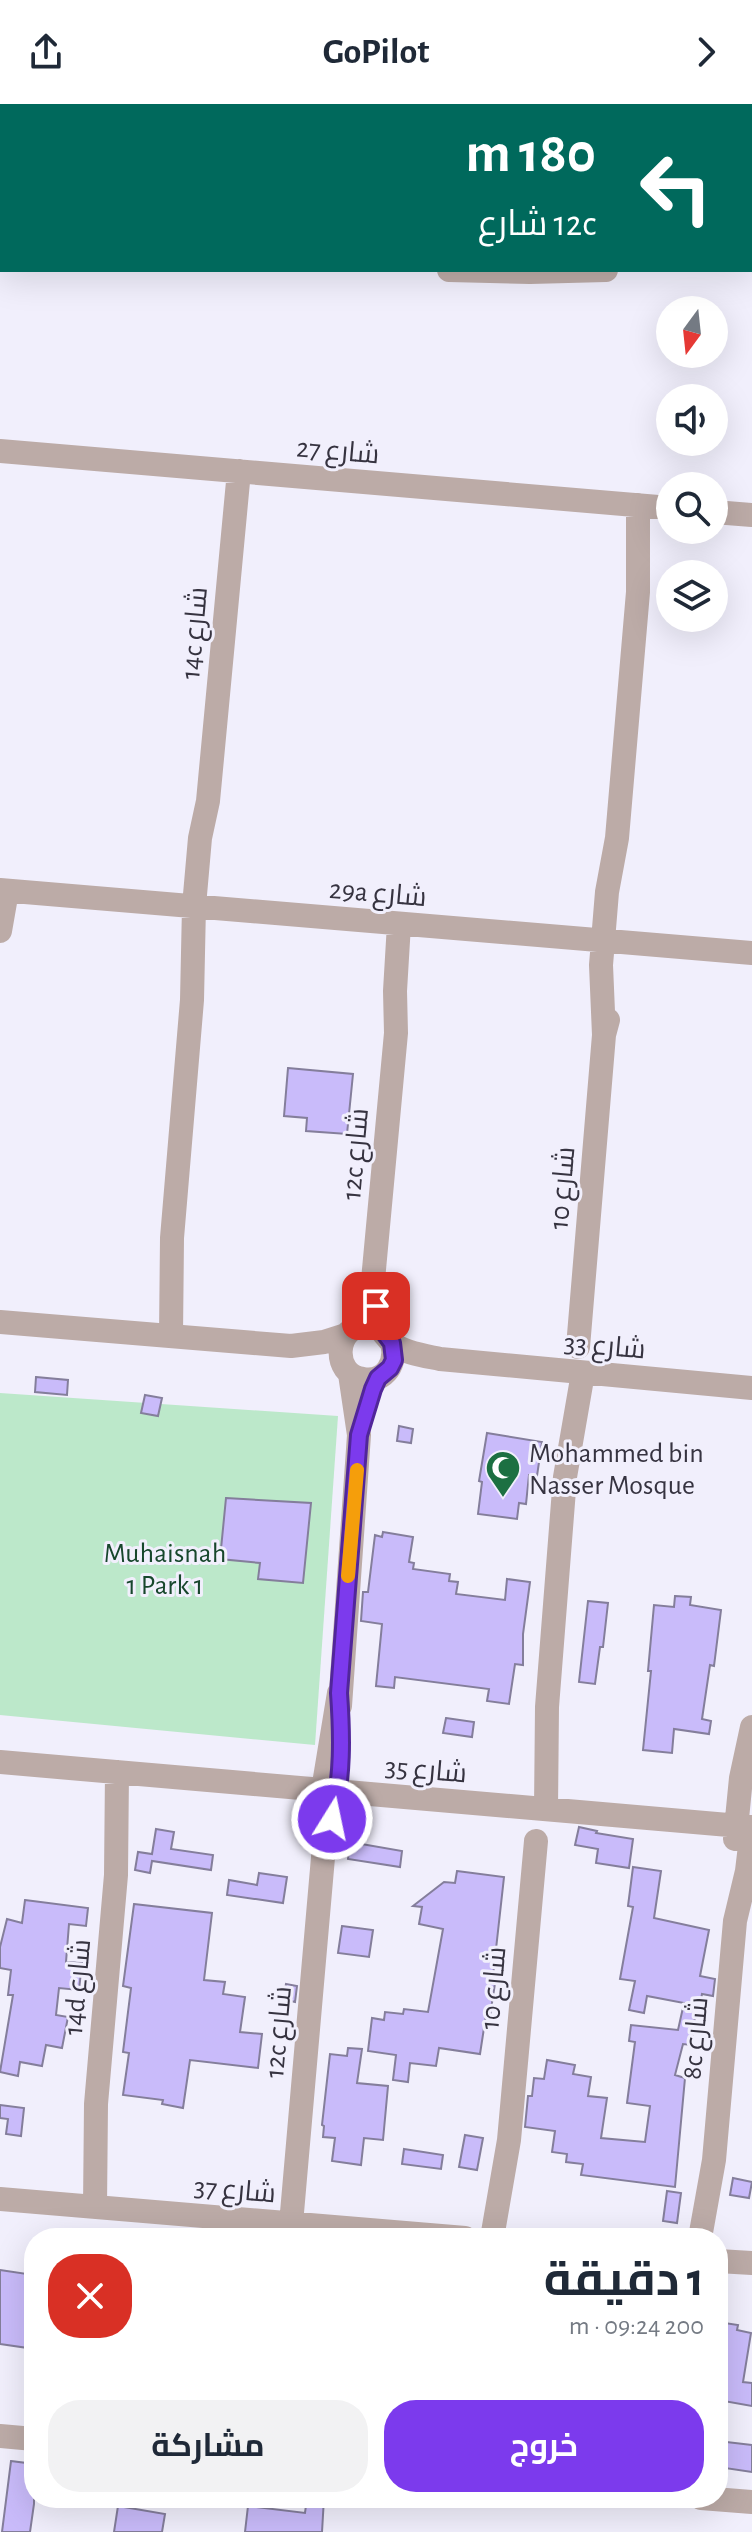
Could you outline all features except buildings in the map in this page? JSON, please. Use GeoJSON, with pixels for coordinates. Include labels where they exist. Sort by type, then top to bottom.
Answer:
{"type":"FeatureCollection","features":[{"type":"Feature","properties":{"kind":"street","name":"شارع 27"},"geometry":{"type":"LineString","coordinates":[[0,451],[654,507]]}},
{"type":"Feature","properties":{"kind":"street","name":"14c شارع"},"geometry":{"type":"LineString","coordinates":[[163,1336],[239,471]]}},
{"type":"Feature","properties":{"kind":"street","name":"شارع 10"},"geometry":{"type":"LineString","coordinates":[[578,1347],[611,941],[621,895],[617,838],[638,592],[654,507]]}},
{"type":"Feature","properties":{"kind":"street"},"geometry":{"type":"LineString","coordinates":[[728,513],[752,515]]}},
{"type":"Feature","properties":{"kind":"street"},"geometry":{"type":"LineString","coordinates":[[0,931],[3,890]]}},
{"type":"Feature","properties":{"kind":"street","name":"29a شارع"},"geometry":{"type":"LineString","coordinates":[[3,890],[752,953]]}},
{"type":"Feature","properties":{"kind":"street","name":"12c شارع"},"geometry":{"type":"LineString","coordinates":[[388,1337],[376,1306],[373,1280],[408,924]]}},
{"type":"Feature","properties":{"kind":"street","name":"12c شارع"},"geometry":{"type":"LineString","coordinates":[[349,1333],[373,1280]]}},
{"type":"Feature","properties":{"kind":"street"},"geometry":{"type":"LineString","coordinates":[[0,1322],[291,1346],[313,1345],[368,1325],[388,1337],[394,1360],[384,1373],[368,1380],[291,1346]]}},
{"type":"Feature","properties":{"kind":"street"},"geometry":{"type":"LineString","coordinates":[[347,1370],[340,1351],[349,1333]]}},
{"type":"Feature","properties":{"kind":"street","name":"شارع 33"},"geometry":{"type":"LineString","coordinates":[[388,1337],[427,1357],[453,1361],[752,1388]]}},
{"type":"Feature","properties":{"kind":"street","name":"شارع 33"},"geometry":{"type":"LineString","coordinates":[[384,1373],[427,1362],[453,1361]]}},
{"type":"Feature","properties":{"kind":"street","name":"12c شارع"},"geometry":{"type":"LineString","coordinates":[[347,1370],[359,1435]]}},
{"type":"Feature","properties":{"kind":"street"},"geometry":{"type":"LineString","coordinates":[[538,1808],[575,1372]]}},
{"type":"Feature","properties":{"kind":"street","name":"12c شارع"},"geometry":{"type":"LineString","coordinates":[[291,2224],[331,1791],[359,1435],[365,1412],[384,1373]]}},
{"type":"Feature","properties":{"kind":"street","name":"8c شارع"},"geometry":{"type":"LineString","coordinates":[[714,2228],[714,2160],[735,1921],[732,1886],[747,1827],[741,1778],[752,1727]]}},
{"type":"Feature","properties":{"kind":"street","name":"شارع 35"},"geometry":{"type":"LineString","coordinates":[[0,1762],[747,1827]]}},
{"type":"Feature","properties":{"kind":"street","name":"14d شارع"},"geometry":{"type":"LineString","coordinates":[[87,2207],[126,1773]]}},
{"type":"Feature","properties":{"kind":"street","name":"شارع 10"},"geometry":{"type":"LineString","coordinates":[[508,2228],[509,2140],[536,1841]]}},
{"type":"Feature","properties":{"kind":"street","name":"شارع 10"},"geometry":{"type":"LineString","coordinates":[[494,2228],[509,2140]]}},
{"type":"Feature","properties":{"kind":"street","name":"8c شارع"},"geometry":{"type":"LineString","coordinates":[[702,2228],[714,2160]]}},
{"type":"Feature","properties":{"kind":"street","name":"شارع 37"},"geometry":{"type":"LineString","coordinates":[[0,2199],[341,2228]]}},
{"type":"Feature","properties":{"kind":"street"},"geometry":{"type":"LineString","coordinates":[[728,2262],[752,2263]]}},
{"type":"Feature","properties":{"kind":"street"},"geometry":{"type":"LineString","coordinates":[[0,2436],[24,2438]]}},
{"type":"Feature","properties":{"kind":"street"},"geometry":{"type":"LineString","coordinates":[[728,2500],[752,2502]]}},
{"type":"Feature","properties":{"kind":"green space","name":"Muhaisnah 1 Park 1"},"geometry":{"type":"Polygon","coordinates":[[[0,1393],[338,1416],[315,1745],[0,1715],[0,1393]]]}},
{"type":"Feature","properties":{"kind":"slow traffic"},"geometry":{"type":"LineString","coordinates":[[348,1576],[357,1470]]}},
{"type":"Feature","properties":{"kind":"place","name":"Mohammed bin Nasser Mosque"},"geometry":{"type":"Point","coordinates":[503,1499]}},
{"type":"Feature","properties":{"kind":"route"},"geometry":{"type":"LineString","coordinates":[[332,1819],[339,1791],[339,1693],[359,1435],[378,1378],[394,1360],[392,1343],[383,1331],[376,1306]]}}]}
